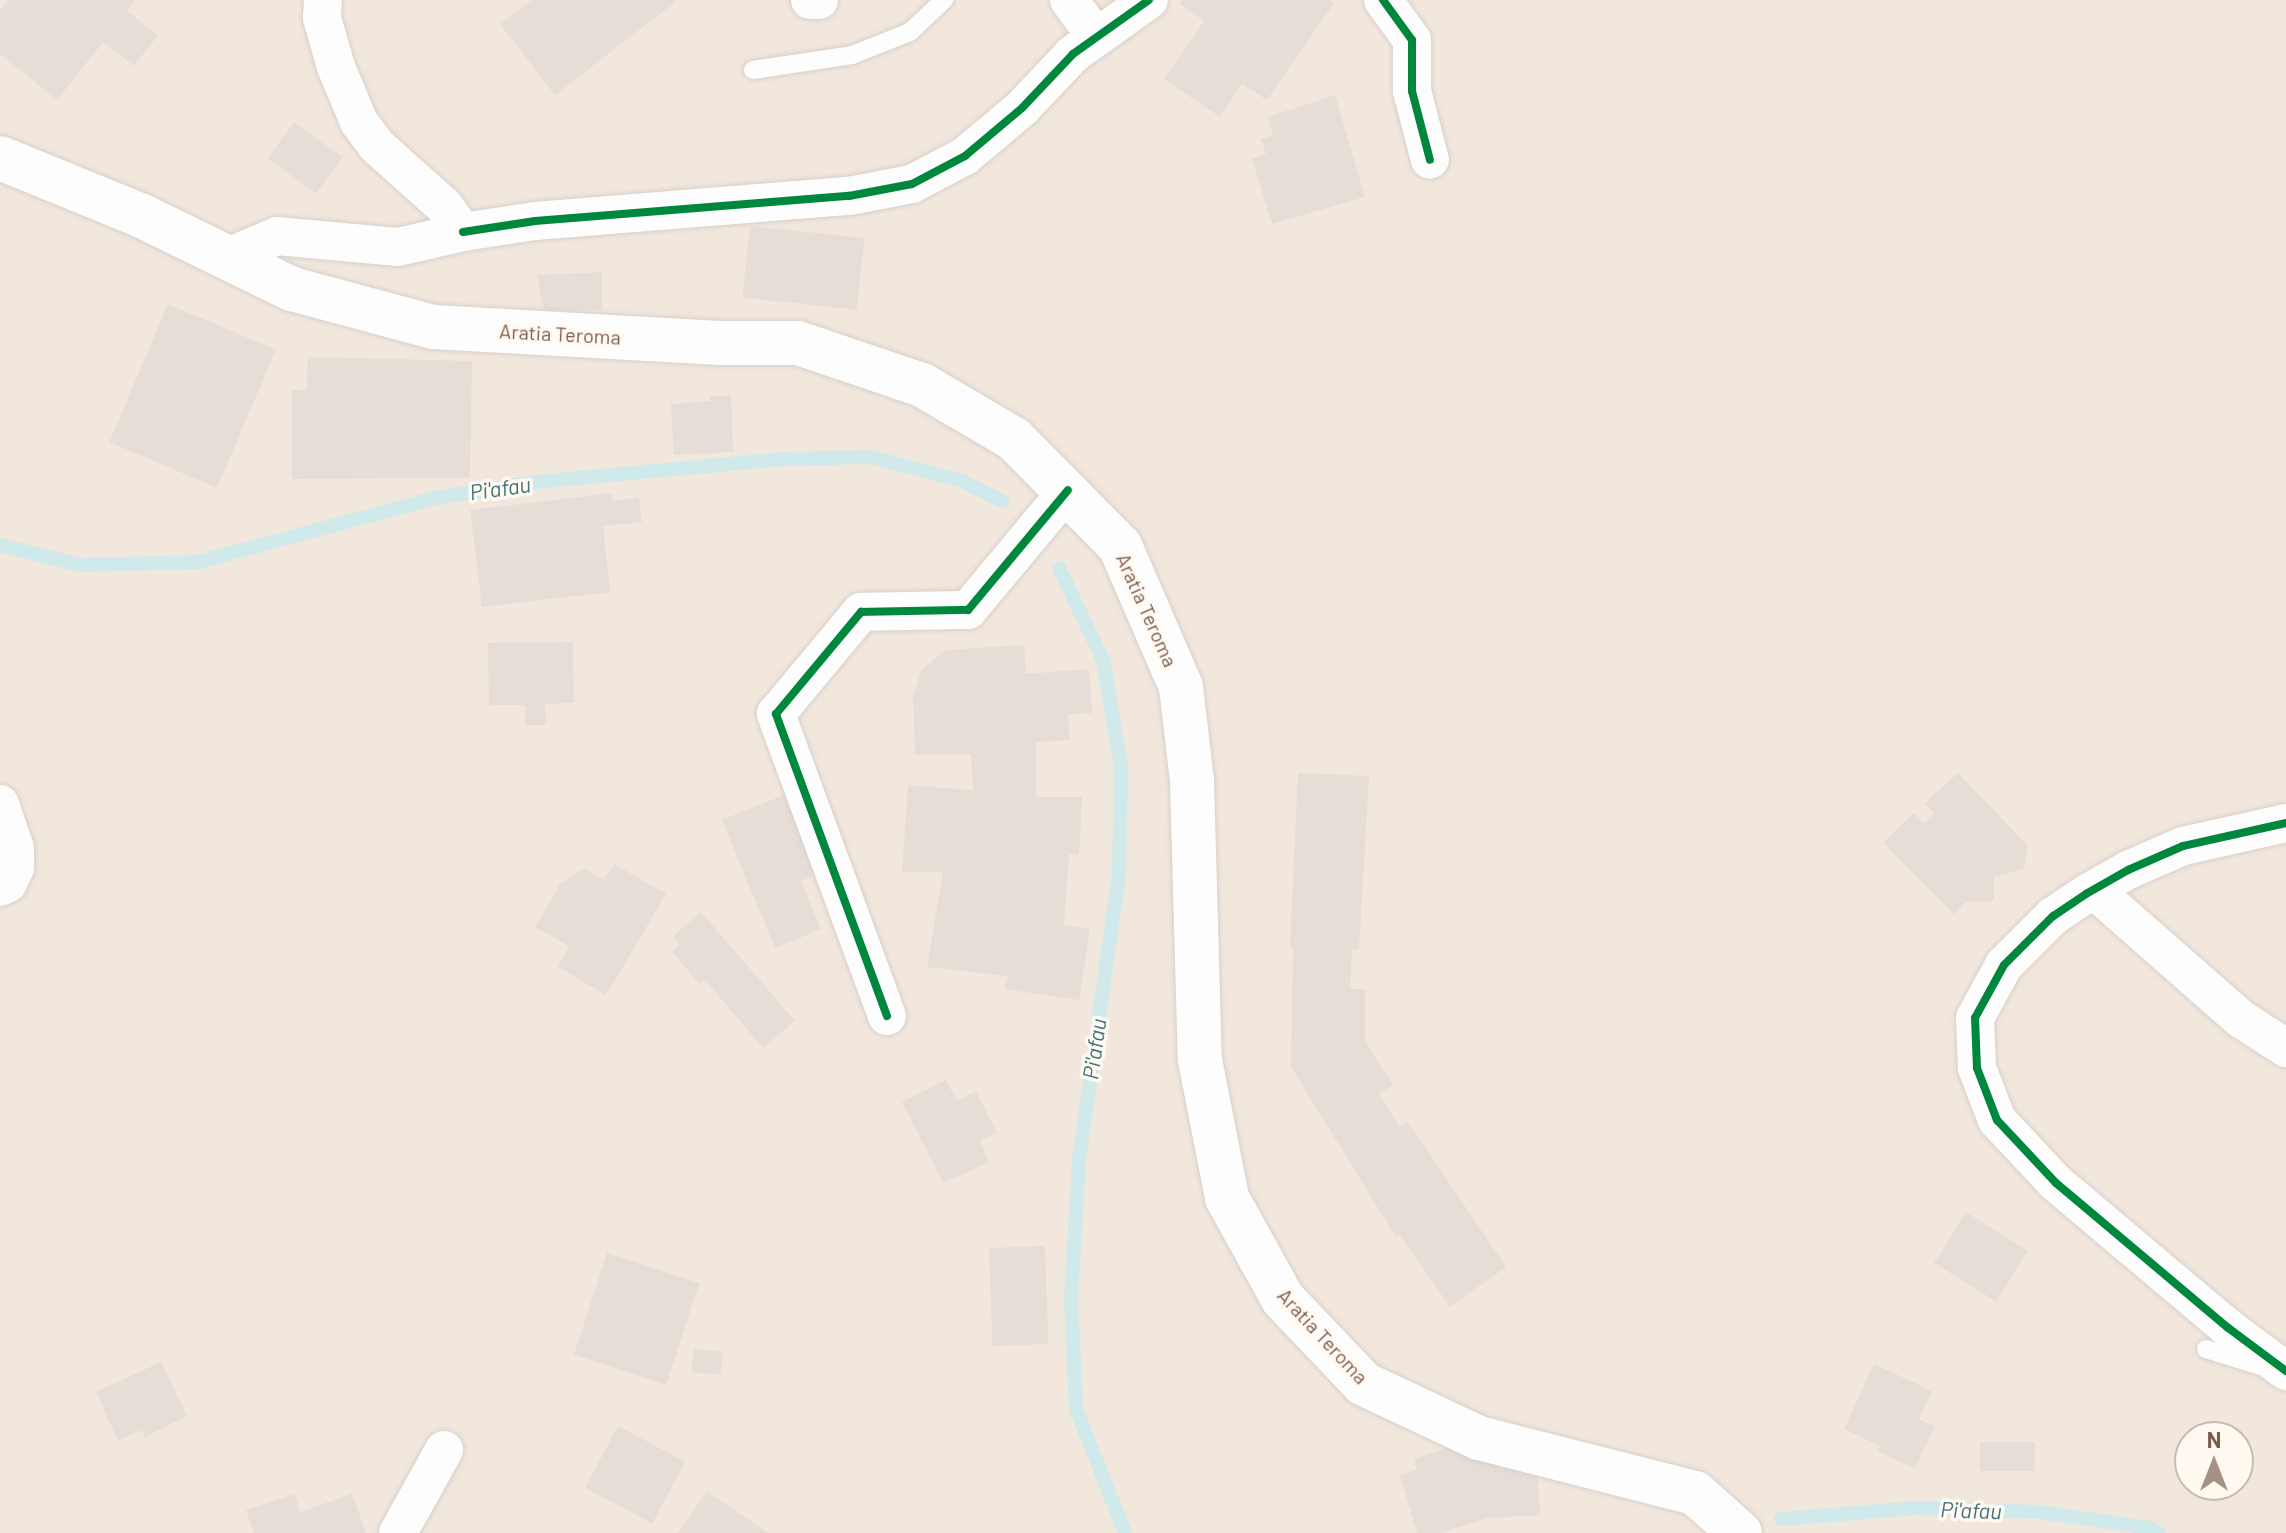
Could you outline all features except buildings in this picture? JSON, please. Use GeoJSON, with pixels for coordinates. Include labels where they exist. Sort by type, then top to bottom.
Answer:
{"type":"FeatureCollection","features":[{"type":"Feature","properties":{"kind":"main road","name":"Aratia Teroma"},"geometry":{"type":"LineString","coordinates":[[0,158],[142,216],[292,289],[433,327],[720,343],[798,343],[922,385],[1014,439],[1068,490],[1120,546],[1181,687],[1192,781],[1200,1060],[1227,1198],[1283,1299],[1364,1384],[1479,1438],[1695,1493],[1740,1533]]}},
{"type":"Feature","properties":{"kind":"street"},"geometry":{"type":"LineString","coordinates":[[323,0],[322,18],[336,67],[359,122],[377,146],[444,206],[463,232]]}},
{"type":"Feature","properties":{"kind":"street"},"geometry":{"type":"LineString","coordinates":[[810,0],[819,0]]}},
{"type":"Feature","properties":{"kind":"street"},"geometry":{"type":"LineString","coordinates":[[1069,0],[1096,37]]}},
{"type":"Feature","properties":{"kind":"street"},"geometry":{"type":"LineString","coordinates":[[228,257],[277,236],[398,247],[463,232],[535,221],[849,196],[912,184],[965,156],[1022,108],[1073,54],[1149,0]]}},
{"type":"Feature","properties":{"kind":"street"},"geometry":{"type":"LineString","coordinates":[[1383,0],[1412,40],[1412,91],[1430,160]]}},
{"type":"Feature","properties":{"kind":"street"},"geometry":{"type":"LineString","coordinates":[[887,1016],[776,714],[861,612],[968,610],[1068,490]]}},
{"type":"Feature","properties":{"kind":"street"},"geometry":{"type":"LineString","coordinates":[[0,804],[15,848],[15,868],[8,883],[0,887]]}},
{"type":"Feature","properties":{"kind":"street"},"geometry":{"type":"LineString","coordinates":[[2286,823],[2183,846],[2128,870],[2094,890],[2053,916],[2004,965],[1975,1018],[1977,1068],[1997,1120],[2056,1183],[2286,1373]]}},
{"type":"Feature","properties":{"kind":"street"},"geometry":{"type":"LineString","coordinates":[[2094,890],[2241,1019],[2286,1048]]}},
{"type":"Feature","properties":{"kind":"street"},"geometry":{"type":"LineString","coordinates":[[398,1533],[444,1450]]}},
{"type":"Feature","properties":{"kind":"lane"},"geometry":{"type":"LineString","coordinates":[[753,70],[852,55],[910,32],[944,0]]}},
{"type":"Feature","properties":{"kind":"lane"},"geometry":{"type":"LineString","coordinates":[[2206,1349],[2286,1373]]}},
{"type":"Feature","properties":{"kind":"shaded area"},"geometry":{"type":"Polygon","coordinates":[[[0,0],[2286,0],[2286,1533],[0,1533],[0,0]]]}},
{"type":"Feature","properties":{"kind":"waterway","name":"Pi'afau"},"geometry":{"type":"LineString","coordinates":[[0,545],[80,565],[198,562],[435,498],[535,482],[781,459],[871,457],[962,481],[1002,501]]}},
{"type":"Feature","properties":{"kind":"waterway","name":"Pi'afau"},"geometry":{"type":"LineString","coordinates":[[1059,568],[1103,660],[1121,768],[1119,874],[1079,1160],[1071,1299],[1076,1409],[1125,1533]]}},
{"type":"Feature","properties":{"kind":"waterway","name":"Pi'afau"},"geometry":{"type":"LineString","coordinates":[[1781,1519],[1917,1508],[2038,1512],[2151,1528],[2158,1533]]}},
{"type":"Feature","properties":{"kind":"cycle path"},"geometry":{"type":"LineString","coordinates":[[463,232],[535,221],[849,196],[912,184],[965,156],[1022,108],[1073,54],[1149,0]]}},
{"type":"Feature","properties":{"kind":"cycle path"},"geometry":{"type":"LineString","coordinates":[[1383,0],[1412,40],[1412,91],[1430,160]]}},
{"type":"Feature","properties":{"kind":"cycle path"},"geometry":{"type":"LineString","coordinates":[[887,1016],[776,714],[861,612],[968,610],[1068,490]]}},
{"type":"Feature","properties":{"kind":"cycle path"},"geometry":{"type":"LineString","coordinates":[[2286,823],[2183,846],[2128,870],[2086,894],[2053,916],[2004,965],[1975,1018],[1977,1068],[1997,1120],[2056,1183],[2227,1327],[2286,1371]]}}]}
